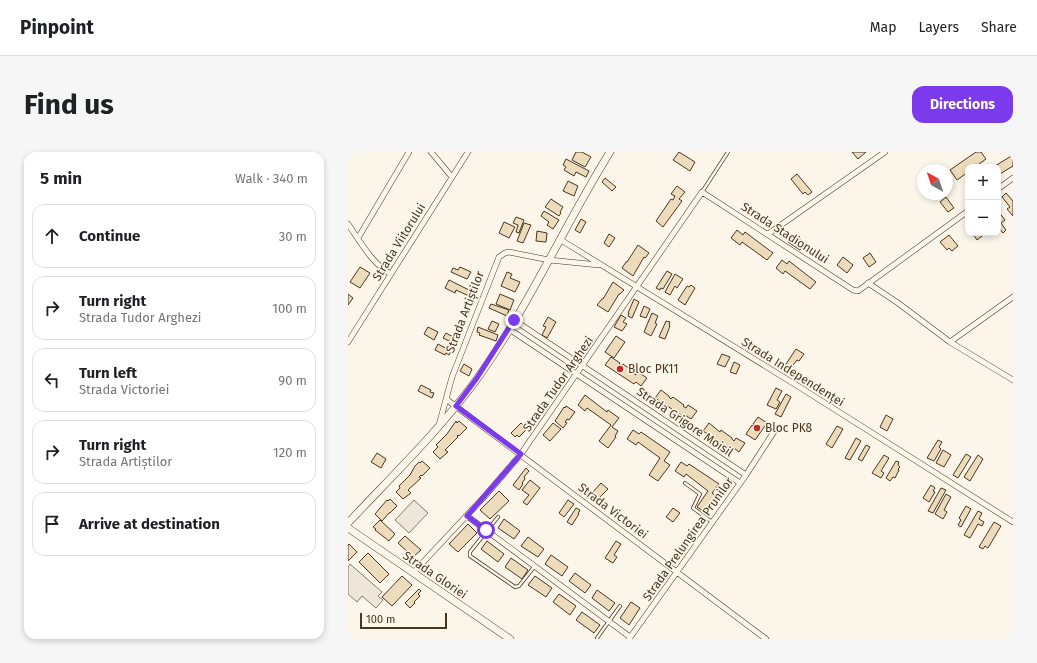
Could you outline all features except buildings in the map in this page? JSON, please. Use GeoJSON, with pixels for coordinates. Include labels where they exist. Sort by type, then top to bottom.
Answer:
{"type":"FeatureCollection","features":[{"type":"Feature","properties":{"kind":"street"},"geometry":{"type":"LineString","coordinates":[[358,238],[409,152]]}},
{"type":"Feature","properties":{"kind":"street"},"geometry":{"type":"LineString","coordinates":[[431,152],[452,177]]}},
{"type":"Feature","properties":{"kind":"street","name":"Strada Viitorului"},"geometry":{"type":"LineString","coordinates":[[348,342],[468,152]]}},
{"type":"Feature","properties":{"kind":"street","name":"Strada Artiștilor"},"geometry":{"type":"LineString","coordinates":[[348,523],[456,406],[477,378],[509,329],[610,152]]}},
{"type":"Feature","properties":{"kind":"street"},"geometry":{"type":"LineString","coordinates":[[768,234],[886,152]]}},
{"type":"Feature","properties":{"kind":"street"},"geometry":{"type":"LineString","coordinates":[[1001,187],[1013,178]]}},
{"type":"Feature","properties":{"kind":"street","name":"Strada Stadionului"},"geometry":{"type":"LineString","coordinates":[[702,192],[854,290],[858,291],[868,283]]}},
{"type":"Feature","properties":{"kind":"street","name":"Strada Tudor Arghezi"},"geometry":{"type":"LineString","coordinates":[[413,573],[467,516],[521,454],[702,192]]}},
{"type":"Feature","properties":{"kind":"street"},"geometry":{"type":"LineString","coordinates":[[965,213],[868,283],[898,302],[950,342],[1013,380]]}},
{"type":"Feature","properties":{"kind":"street"},"geometry":{"type":"LineString","coordinates":[[348,224],[381,268],[391,274]]}},
{"type":"Feature","properties":{"kind":"street","name":"Strada Independenței"},"geometry":{"type":"LineString","coordinates":[[561,240],[801,388],[1013,522]]}},
{"type":"Feature","properties":{"kind":"street","name":"Strada Artiștilor"},"geometry":{"type":"LineString","coordinates":[[438,426],[452,377],[499,257],[509,252],[549,260]]}},
{"type":"Feature","properties":{"kind":"street"},"geometry":{"type":"LineString","coordinates":[[549,260],[601,265]]}},
{"type":"Feature","properties":{"kind":"street"},"geometry":{"type":"LineString","coordinates":[[950,342],[1013,296]]}},
{"type":"Feature","properties":{"kind":"street","name":"Strada Grigore Moisil"},"geometry":{"type":"LineString","coordinates":[[514,320],[746,474]]}},
{"type":"Feature","properties":{"kind":"street","name":"Strada Grigore Moisil"},"geometry":{"type":"LineString","coordinates":[[509,329],[740,483]]}},
{"type":"Feature","properties":{"kind":"street","name":"Strada Victoriei"},"geometry":{"type":"LineString","coordinates":[[446,399],[766,639]]}},
{"type":"Feature","properties":{"kind":"street","name":"Strada Prelungirea Prunilor"},"geometry":{"type":"LineString","coordinates":[[630,638],[740,483],[775,430]]}},
{"type":"Feature","properties":{"kind":"street"},"geometry":{"type":"LineString","coordinates":[[467,516],[630,638]]}},
{"type":"Feature","properties":{"kind":"street","name":"Strada Gloriei"},"geometry":{"type":"LineString","coordinates":[[348,528],[510,639]]}},
{"type":"Feature","properties":{"kind":"lane"},"geometry":{"type":"LineString","coordinates":[[702,192],[728,152]]}},
{"type":"Feature","properties":{"kind":"lane"},"geometry":{"type":"LineString","coordinates":[[685,483],[700,494],[692,508],[712,522]]}},
{"type":"Feature","properties":{"kind":"lane"},"geometry":{"type":"LineString","coordinates":[[498,517],[486,530],[470,552],[470,556],[515,587],[519,586],[535,566]]}},
{"type":"Feature","properties":{"kind":"lane"},"geometry":{"type":"LineString","coordinates":[[597,638],[620,606]]}},
{"type":"Feature","properties":{"kind":"shaded area"},"geometry":{"type":"Polygon","coordinates":[[[414,500],[428,513],[409,533],[395,520],[414,500]]]}},
{"type":"Feature","properties":{"kind":"shaded area"},"geometry":{"type":"Polygon","coordinates":[[[350,564],[382,592],[378,596],[383,600],[376,608],[362,596],[357,602],[348,594],[348,567],[350,564]]]}},
{"type":"Feature","properties":{"kind":"place","name":"Bloc PK11"},"geometry":{"type":"Point","coordinates":[620,369]}},
{"type":"Feature","properties":{"kind":"place","name":"Bloc PK8"},"geometry":{"type":"Point","coordinates":[757,428]}},
{"type":"Feature","properties":{"kind":"route"},"geometry":{"type":"LineString","coordinates":[[486,530],[467,516],[521,454],[456,406],[477,378],[514,320]]}}]}
